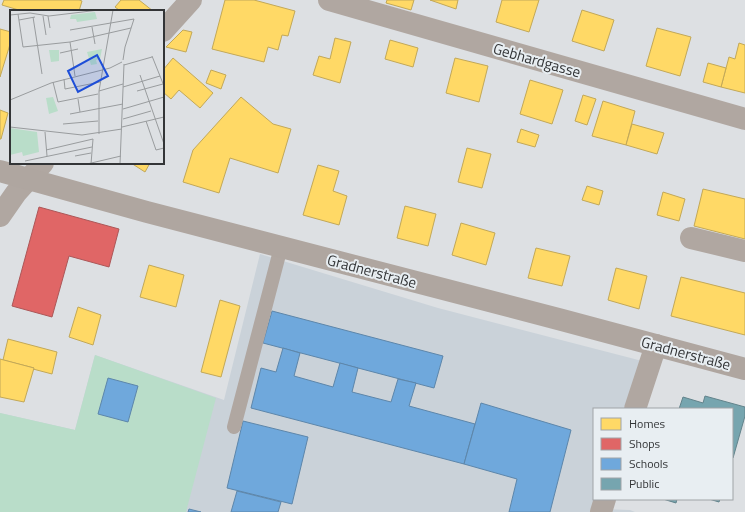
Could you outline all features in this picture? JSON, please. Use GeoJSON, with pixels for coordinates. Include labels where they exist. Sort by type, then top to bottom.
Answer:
{"type":"FeatureCollection","features":[{"type":"Feature","properties":{"kind":"main road","name":"Gradnerstraße"},"geometry":{"type":"LineString","coordinates":[[0,171],[147,212],[745,369]]}},
{"type":"Feature","properties":{"kind":"street"},"geometry":{"type":"LineString","coordinates":[[164,30],[191,0]]}},
{"type":"Feature","properties":{"kind":"street","name":"Gebhardgasse"},"geometry":{"type":"LineString","coordinates":[[330,0],[745,119]]}},
{"type":"Feature","properties":{"kind":"street"},"geometry":{"type":"LineString","coordinates":[[0,216],[16,194],[42,164]]}},
{"type":"Feature","properties":{"kind":"street"},"geometry":{"type":"LineString","coordinates":[[691,238],[745,251]]}},
{"type":"Feature","properties":{"kind":"street"},"geometry":{"type":"LineString","coordinates":[[635,408],[656,345]]}},
{"type":"Feature","properties":{"kind":"street"},"geometry":{"type":"LineString","coordinates":[[601,512],[605,500]]}},
{"type":"Feature","properties":{"kind":"lane"},"geometry":{"type":"LineString","coordinates":[[234,427],[281,247]]}},
{"type":"Feature","properties":{"kind":"shaded area"},"geometry":{"type":"Polygon","coordinates":[[[260,254],[438,308],[650,363],[635,408],[593,408],[593,500],[595,500],[602,509],[630,510],[635,512],[0,512],[0,413],[75,430],[95,355],[224,400],[260,254]]]}},
{"type":"Feature","properties":{"kind":"green space"},"geometry":{"type":"Polygon","coordinates":[[[95,355],[216,398],[186,512],[0,512],[0,413],[75,430],[95,355]]]}},
{"type":"Feature","properties":{"kind":"building: Homes"},"geometry":{"type":"Polygon","coordinates":[[[4,0],[82,1],[79,10],[19,10],[2,5],[4,0]]]}},
{"type":"Feature","properties":{"kind":"building: Homes"},"geometry":{"type":"Polygon","coordinates":[[[121,0],[139,0],[152,10],[119,10],[115,7],[121,0]]]}},
{"type":"Feature","properties":{"kind":"building: Homes"},"geometry":{"type":"Polygon","coordinates":[[[225,0],[254,0],[295,11],[288,36],[282,35],[278,50],[268,47],[264,62],[212,49],[225,0]]]}},
{"type":"Feature","properties":{"kind":"building: Homes"},"geometry":{"type":"Polygon","coordinates":[[[387,0],[414,0],[411,10],[386,3],[387,0]]]}},
{"type":"Feature","properties":{"kind":"building: Homes"},"geometry":{"type":"Polygon","coordinates":[[[430,0],[458,0],[456,9],[430,0]]]}},
{"type":"Feature","properties":{"kind":"building: Homes"},"geometry":{"type":"Polygon","coordinates":[[[502,0],[539,0],[529,32],[496,22],[502,0]]]}},
{"type":"Feature","properties":{"kind":"building: Homes"},"geometry":{"type":"Polygon","coordinates":[[[582,10],[614,20],[604,51],[572,41],[582,10]]]}},
{"type":"Feature","properties":{"kind":"building: Homes"},"geometry":{"type":"Polygon","coordinates":[[[657,28],[691,37],[680,76],[646,66],[657,28]]]}},
{"type":"Feature","properties":{"kind":"building: Homes"},"geometry":{"type":"Polygon","coordinates":[[[0,29],[10,32],[10,44],[0,77],[0,29]]]}},
{"type":"Feature","properties":{"kind":"building: Homes"},"geometry":{"type":"Polygon","coordinates":[[[183,30],[192,32],[186,52],[166,47],[183,30]]]}},
{"type":"Feature","properties":{"kind":"building: Homes"},"geometry":{"type":"Polygon","coordinates":[[[335,38],[351,42],[340,83],[313,75],[319,56],[330,59],[335,38]]]}},
{"type":"Feature","properties":{"kind":"building: Homes"},"geometry":{"type":"Polygon","coordinates":[[[390,40],[418,48],[413,67],[385,59],[390,40]]]}},
{"type":"Feature","properties":{"kind":"building: Homes"},"geometry":{"type":"Polygon","coordinates":[[[739,43],[745,45],[745,93],[721,87],[729,57],[735,59],[739,43]]]}},
{"type":"Feature","properties":{"kind":"building: Homes"},"geometry":{"type":"Polygon","coordinates":[[[173,58],[213,93],[200,108],[179,90],[171,99],[164,93],[164,69],[173,58]]]}},
{"type":"Feature","properties":{"kind":"building: Homes"},"geometry":{"type":"Polygon","coordinates":[[[455,58],[488,66],[479,102],[446,93],[455,58]]]}},
{"type":"Feature","properties":{"kind":"building: Homes"},"geometry":{"type":"Polygon","coordinates":[[[708,63],[726,68],[721,87],[703,82],[708,63]]]}},
{"type":"Feature","properties":{"kind":"building: Homes"},"geometry":{"type":"Polygon","coordinates":[[[211,70],[226,75],[221,89],[206,83],[211,70]]]}},
{"type":"Feature","properties":{"kind":"building: Homes"},"geometry":{"type":"Polygon","coordinates":[[[530,80],[563,90],[552,124],[520,114],[530,80]]]}},
{"type":"Feature","properties":{"kind":"building: Homes"},"geometry":{"type":"Polygon","coordinates":[[[583,95],[596,99],[587,125],[575,121],[583,95]]]}},
{"type":"Feature","properties":{"kind":"building: Homes"},"geometry":{"type":"Polygon","coordinates":[[[241,97],[273,124],[291,129],[278,173],[230,158],[219,193],[183,182],[193,150],[241,97]]]}},
{"type":"Feature","properties":{"kind":"building: Homes"},"geometry":{"type":"Polygon","coordinates":[[[603,101],[635,111],[626,145],[592,136],[603,101]]]}},
{"type":"Feature","properties":{"kind":"building: Homes"},"geometry":{"type":"Polygon","coordinates":[[[0,110],[8,113],[1,139],[0,139],[0,110]]]}},
{"type":"Feature","properties":{"kind":"building: Homes"},"geometry":{"type":"Polygon","coordinates":[[[632,124],[664,133],[657,154],[626,145],[632,124]]]}},
{"type":"Feature","properties":{"kind":"building: Homes"},"geometry":{"type":"Polygon","coordinates":[[[521,129],[539,135],[535,147],[517,142],[521,129]]]}},
{"type":"Feature","properties":{"kind":"building: Homes"},"geometry":{"type":"Polygon","coordinates":[[[467,148],[491,154],[482,188],[458,182],[467,148]]]}},
{"type":"Feature","properties":{"kind":"building: Homes"},"geometry":{"type":"Polygon","coordinates":[[[133,164],[149,164],[145,172],[133,164]]]}},
{"type":"Feature","properties":{"kind":"building: Homes"},"geometry":{"type":"Polygon","coordinates":[[[318,165],[339,171],[333,191],[347,196],[339,225],[303,215],[318,165]]]}},
{"type":"Feature","properties":{"kind":"building: Homes"},"geometry":{"type":"Polygon","coordinates":[[[587,186],[603,191],[599,205],[582,200],[587,186]]]}},
{"type":"Feature","properties":{"kind":"building: Homes"},"geometry":{"type":"Polygon","coordinates":[[[703,189],[745,199],[745,239],[694,226],[703,189]]]}},
{"type":"Feature","properties":{"kind":"building: Homes"},"geometry":{"type":"Polygon","coordinates":[[[663,192],[685,199],[679,221],[657,215],[663,192]]]}},
{"type":"Feature","properties":{"kind":"building: Homes"},"geometry":{"type":"Polygon","coordinates":[[[405,206],[436,214],[428,246],[397,238],[405,206]]]}},
{"type":"Feature","properties":{"kind":"building: Homes"},"geometry":{"type":"Polygon","coordinates":[[[461,223],[495,233],[486,265],[452,255],[461,223]]]}},
{"type":"Feature","properties":{"kind":"building: Homes"},"geometry":{"type":"Polygon","coordinates":[[[536,248],[570,256],[562,286],[528,278],[536,248]]]}},
{"type":"Feature","properties":{"kind":"building: Homes"},"geometry":{"type":"Polygon","coordinates":[[[149,265],[184,275],[176,307],[140,297],[149,265]]]}},
{"type":"Feature","properties":{"kind":"building: Homes"},"geometry":{"type":"Polygon","coordinates":[[[616,268],[647,276],[639,309],[608,300],[616,268]]]}},
{"type":"Feature","properties":{"kind":"building: Homes"},"geometry":{"type":"Polygon","coordinates":[[[681,277],[745,293],[745,335],[671,316],[681,277]]]}},
{"type":"Feature","properties":{"kind":"building: Homes"},"geometry":{"type":"Polygon","coordinates":[[[220,300],[240,306],[221,377],[201,372],[220,300]]]}},
{"type":"Feature","properties":{"kind":"building: Homes"},"geometry":{"type":"Polygon","coordinates":[[[78,307],[101,315],[93,345],[69,337],[78,307]]]}},
{"type":"Feature","properties":{"kind":"building: Homes"},"geometry":{"type":"Polygon","coordinates":[[[8,339],[57,352],[52,374],[3,360],[8,339]]]}},
{"type":"Feature","properties":{"kind":"building: Homes"},"geometry":{"type":"Polygon","coordinates":[[[0,359],[34,368],[24,402],[0,397],[0,359]]]}},
{"type":"Feature","properties":{"kind":"building: Shops"},"geometry":{"type":"Polygon","coordinates":[[[39,207],[119,229],[109,267],[69,256],[52,317],[12,306],[39,207]]]}},
{"type":"Feature","properties":{"kind":"building: Schools"},"geometry":{"type":"Polygon","coordinates":[[[272,311],[443,356],[434,388],[263,343],[272,311]]]}},
{"type":"Feature","properties":{"kind":"building: Schools"},"geometry":{"type":"Polygon","coordinates":[[[283,348],[300,353],[294,376],[333,387],[340,363],[358,368],[352,392],[391,402],[398,379],[416,383],[409,406],[475,424],[464,464],[251,408],[261,368],[276,372],[283,348]]]}},
{"type":"Feature","properties":{"kind":"building: Schools"},"geometry":{"type":"Polygon","coordinates":[[[108,378],[138,386],[128,422],[98,414],[108,378]]]}},
{"type":"Feature","properties":{"kind":"building: Schools"},"geometry":{"type":"Polygon","coordinates":[[[481,403],[571,430],[550,512],[509,512],[517,479],[464,464],[481,403]]]}},
{"type":"Feature","properties":{"kind":"building: Schools"},"geometry":{"type":"Polygon","coordinates":[[[243,421],[308,437],[292,504],[227,488],[243,421]]]}},
{"type":"Feature","properties":{"kind":"building: Schools"},"geometry":{"type":"Polygon","coordinates":[[[237,491],[281,502],[278,512],[231,512],[237,491]]]}},
{"type":"Feature","properties":{"kind":"building: Schools"},"geometry":{"type":"Polygon","coordinates":[[[189,509],[201,512],[188,512],[189,509]]]}},
{"type":"Feature","properties":{"kind":"building: Public"},"geometry":{"type":"Polygon","coordinates":[[[705,396],[745,407],[745,416],[733,458],[733,408],[679,408],[683,397],[703,403],[705,396]]]}},
{"type":"Feature","properties":{"kind":"building: Public"},"geometry":{"type":"Polygon","coordinates":[[[666,500],[677,500],[676,503],[666,500]]]}}]}
